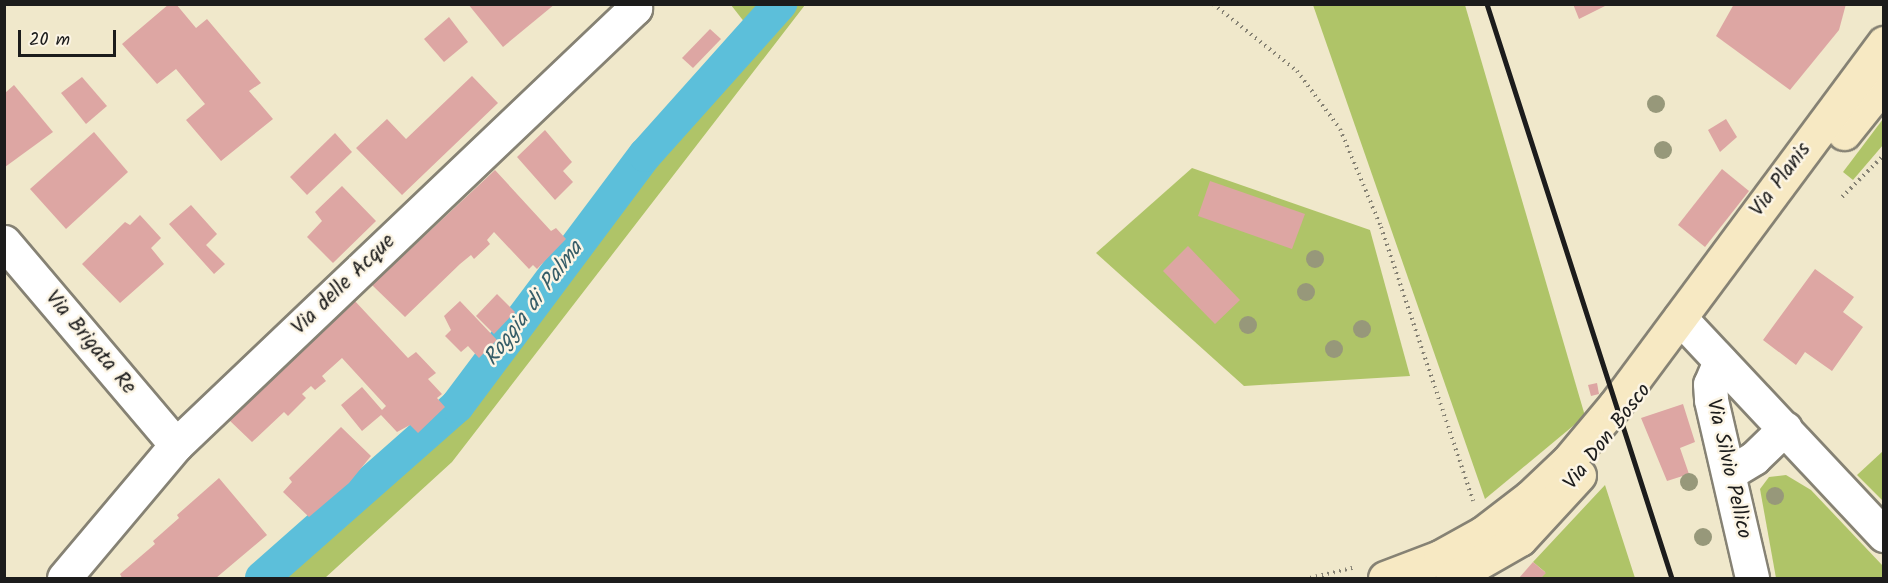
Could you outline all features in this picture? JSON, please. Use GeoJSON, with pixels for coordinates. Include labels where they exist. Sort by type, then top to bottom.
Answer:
{"type":"FeatureCollection","features":[{"type":"Feature","properties":{"kind":"street","name":"Via delle Acque"},"geometry":{"type":"LineString","coordinates":[[64,579],[176,445],[636,6]]}},
{"type":"Feature","properties":{"kind":"street","name":"Via Planis"},"geometry":{"type":"LineString","coordinates":[[1685,324],[1884,43]]}},
{"type":"Feature","properties":{"kind":"street","name":"Via Planis"},"geometry":{"type":"LineString","coordinates":[[1685,324],[1884,83]]}},
{"type":"Feature","properties":{"kind":"street","name":"Via Brigata Re"},"geometry":{"type":"LineString","coordinates":[[4,242],[176,445]]}},
{"type":"Feature","properties":{"kind":"street","name":"Via Don Bosco"},"geometry":{"type":"LineString","coordinates":[[1385,579],[1440,558],[1483,533],[1550,480],[1685,324]]}},
{"type":"Feature","properties":{"kind":"street","name":"Via Don Bosco"},"geometry":{"type":"LineString","coordinates":[[1452,579],[1520,540],[1567,491],[1685,324]]}},
{"type":"Feature","properties":{"kind":"street"},"geometry":{"type":"LineString","coordinates":[[1685,324],[1884,535]]}},
{"type":"Feature","properties":{"kind":"street","name":"Via Silvio Pellico"},"geometry":{"type":"LineString","coordinates":[[1720,361],[1710,384],[1711,400],[1752,579]]}},
{"type":"Feature","properties":{"kind":"street"},"geometry":{"type":"LineString","coordinates":[[1729,473],[1754,458],[1785,428]]}},
{"type":"Feature","properties":{"kind":"path"},"geometry":{"type":"LineString","coordinates":[[1213,4],[1298,71],[1340,129],[1381,227],[1483,533]]}},
{"type":"Feature","properties":{"kind":"path"},"geometry":{"type":"LineString","coordinates":[[1842,197],[1884,154]]}},
{"type":"Feature","properties":{"kind":"path"},"geometry":{"type":"LineString","coordinates":[[1310,579],[1354,567]]}},
{"type":"Feature","properties":{"kind":"green space"},"geometry":{"type":"Polygon","coordinates":[[[731,5],[768,5],[749,28],[731,5]]]}},
{"type":"Feature","properties":{"kind":"green space"},"geometry":{"type":"Polygon","coordinates":[[[787,5],[805,5],[452,462],[325,578],[277,578],[455,420],[587,244],[787,5]]]}},
{"type":"Feature","properties":{"kind":"green space"},"geometry":{"type":"Polygon","coordinates":[[[1313,5],[1465,5],[1585,416],[1485,499],[1313,5]]]}},
{"type":"Feature","properties":{"kind":"green space"},"geometry":{"type":"Polygon","coordinates":[[[1883,119],[1883,145],[1853,180],[1843,172],[1883,119]]]}},
{"type":"Feature","properties":{"kind":"green space"},"geometry":{"type":"Polygon","coordinates":[[[1192,168],[1370,230],[1410,376],[1244,386],[1096,253],[1192,168]]]}},
{"type":"Feature","properties":{"kind":"green space"},"geometry":{"type":"Polygon","coordinates":[[[1883,451],[1883,501],[1857,475],[1883,451]]]}},
{"type":"Feature","properties":{"kind":"green space"},"geometry":{"type":"Polygon","coordinates":[[[1786,475],[1811,490],[1883,566],[1883,578],[1776,578],[1760,489],[1769,477],[1786,475]]]}},
{"type":"Feature","properties":{"kind":"green space"},"geometry":{"type":"Polygon","coordinates":[[[1605,485],[1635,578],[1541,578],[1545,572],[1533,562],[1605,485]]]}},
{"type":"Feature","properties":{"kind":"building"},"geometry":{"type":"Polygon","coordinates":[[[169,4],[176,4],[196,28],[207,19],[261,83],[249,91],[273,119],[221,161],[186,120],[205,104],[176,69],[157,84],[122,44],[169,4]]]}},
{"type":"Feature","properties":{"kind":"building"},"geometry":{"type":"Polygon","coordinates":[[[468,4],[555,4],[503,47],[468,4]]]}},
{"type":"Feature","properties":{"kind":"building"},"geometry":{"type":"Polygon","coordinates":[[[1573,4],[1609,4],[1579,19],[1573,4]]]}},
{"type":"Feature","properties":{"kind":"building"},"geometry":{"type":"Polygon","coordinates":[[[1734,4],[1846,4],[1839,30],[1790,90],[1716,36],[1734,4]]]}},
{"type":"Feature","properties":{"kind":"building"},"geometry":{"type":"Polygon","coordinates":[[[449,17],[468,42],[444,62],[424,39],[449,17]]]}},
{"type":"Feature","properties":{"kind":"building"},"geometry":{"type":"Polygon","coordinates":[[[710,29],[721,39],[693,68],[682,58],[710,29]]]}},
{"type":"Feature","properties":{"kind":"building"},"geometry":{"type":"Polygon","coordinates":[[[472,76],[498,103],[402,195],[356,148],[387,119],[406,139],[472,76]]]}},
{"type":"Feature","properties":{"kind":"building"},"geometry":{"type":"Polygon","coordinates":[[[82,77],[107,106],[86,124],[61,93],[82,77]]]}},
{"type":"Feature","properties":{"kind":"building"},"geometry":{"type":"Polygon","coordinates":[[[14,85],[53,132],[5,167],[5,93],[14,85]]]}},
{"type":"Feature","properties":{"kind":"building"},"geometry":{"type":"Polygon","coordinates":[[[1726,119],[1737,137],[1720,152],[1708,130],[1726,119]]]}},
{"type":"Feature","properties":{"kind":"building"},"geometry":{"type":"Polygon","coordinates":[[[545,130],[572,162],[563,171],[573,182],[555,200],[517,157],[545,130]]]}},
{"type":"Feature","properties":{"kind":"building"},"geometry":{"type":"Polygon","coordinates":[[[94,132],[128,172],[66,229],[30,189],[94,132]]]}},
{"type":"Feature","properties":{"kind":"building"},"geometry":{"type":"Polygon","coordinates":[[[335,133],[352,152],[307,195],[290,177],[335,133]]]}},
{"type":"Feature","properties":{"kind":"building"},"geometry":{"type":"Polygon","coordinates":[[[1722,169],[1749,191],[1705,247],[1678,225],[1722,169]]]}},
{"type":"Feature","properties":{"kind":"building"},"geometry":{"type":"Polygon","coordinates":[[[495,170],[551,231],[556,228],[566,239],[537,269],[533,265],[529,269],[494,232],[487,240],[490,244],[474,259],[471,255],[460,264],[405,317],[372,285],[495,170]]]}},
{"type":"Feature","properties":{"kind":"building"},"geometry":{"type":"Polygon","coordinates":[[[1210,181],[1305,214],[1292,249],[1198,216],[1210,181]]]}},
{"type":"Feature","properties":{"kind":"building"},"geometry":{"type":"Polygon","coordinates":[[[342,186],[376,221],[333,263],[307,237],[322,221],[315,212],[342,186]]]}},
{"type":"Feature","properties":{"kind":"building"},"geometry":{"type":"Polygon","coordinates":[[[191,205],[217,234],[206,245],[225,264],[214,274],[169,224],[191,205]]]}},
{"type":"Feature","properties":{"kind":"building"},"geometry":{"type":"Polygon","coordinates":[[[140,215],[161,238],[151,248],[164,264],[120,303],[82,264],[125,222],[130,225],[140,215]]]}},
{"type":"Feature","properties":{"kind":"building"},"geometry":{"type":"Polygon","coordinates":[[[1188,246],[1240,300],[1215,324],[1163,271],[1188,246]]]}},
{"type":"Feature","properties":{"kind":"building"},"geometry":{"type":"Polygon","coordinates":[[[1815,269],[1854,297],[1843,312],[1863,327],[1832,371],[1805,352],[1796,365],[1763,340],[1815,269]]]}},
{"type":"Feature","properties":{"kind":"building"},"geometry":{"type":"Polygon","coordinates":[[[497,294],[515,312],[494,334],[476,316],[497,294]]]}},
{"type":"Feature","properties":{"kind":"building"},"geometry":{"type":"Polygon","coordinates":[[[354,300],[408,358],[416,352],[436,373],[428,379],[442,394],[437,398],[445,407],[418,433],[410,425],[397,432],[381,415],[362,431],[341,405],[362,387],[382,410],[386,406],[342,358],[322,376],[326,381],[315,390],[311,386],[302,394],[306,398],[288,416],[284,412],[252,442],[228,419],[354,300]]]}},
{"type":"Feature","properties":{"kind":"building"},"geometry":{"type":"Polygon","coordinates":[[[460,301],[497,340],[479,358],[468,346],[461,352],[445,336],[451,330],[444,316],[460,301]]]}},
{"type":"Feature","properties":{"kind":"building"},"geometry":{"type":"Polygon","coordinates":[[[1597,383],[1599,394],[1591,396],[1588,385],[1597,383]]]}},
{"type":"Feature","properties":{"kind":"building"},"geometry":{"type":"Polygon","coordinates":[[[1683,404],[1695,442],[1680,448],[1689,474],[1667,481],[1641,418],[1683,404]]]}},
{"type":"Feature","properties":{"kind":"building"},"geometry":{"type":"Polygon","coordinates":[[[341,427],[371,456],[349,483],[309,517],[283,492],[292,482],[289,478],[341,427]]]}},
{"type":"Feature","properties":{"kind":"building"},"geometry":{"type":"Polygon","coordinates":[[[219,478],[267,535],[216,578],[122,578],[120,574],[155,544],[153,541],[179,518],[177,515],[219,478]]]}},
{"type":"Feature","properties":{"kind":"building"},"geometry":{"type":"Polygon","coordinates":[[[1533,562],[1546,573],[1541,578],[1519,578],[1533,562]]]}},
{"type":"Feature","properties":{"kind":"waterway","name":"Roggia di Palma"},"geometry":{"type":"LineString","coordinates":[[262,578],[457,406],[645,155],[780,4]]}},
{"type":"Feature","properties":{"kind":"railway"},"geometry":{"type":"LineString","coordinates":[[1487,4],[1672,578]]}}]}
